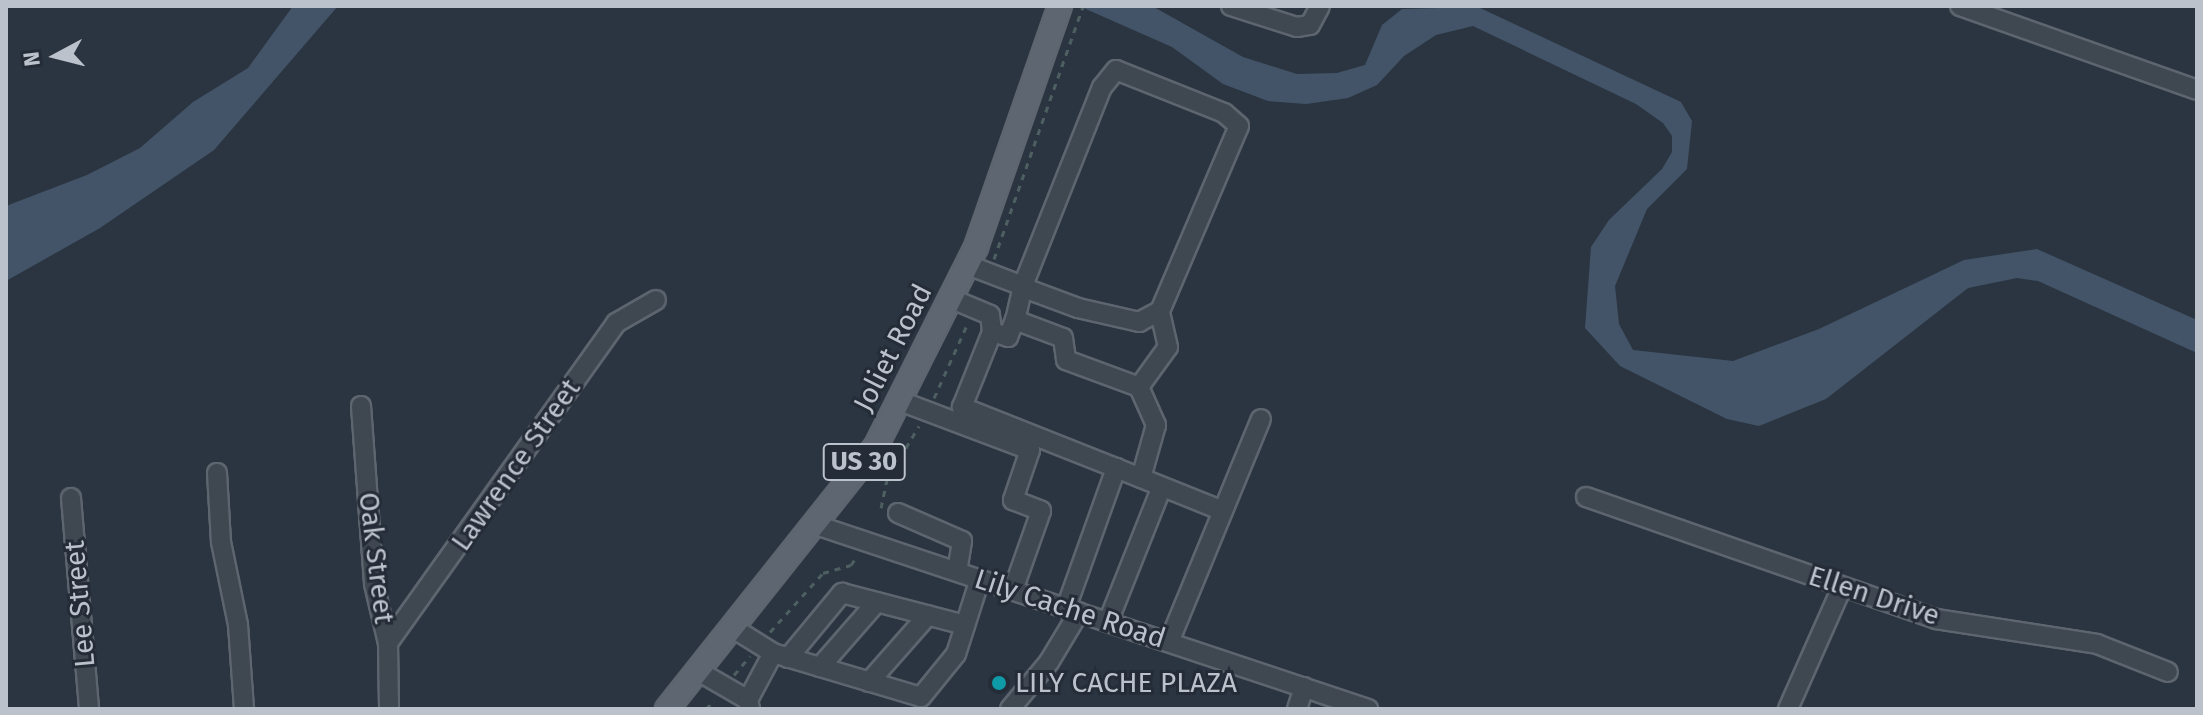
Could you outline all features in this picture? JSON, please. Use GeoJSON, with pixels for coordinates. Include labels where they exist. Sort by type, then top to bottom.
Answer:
{"type":"FeatureCollection","features":[{"type":"Feature","properties":{"kind":"main road","name":"Joliet Road"},"geometry":{"type":"LineString","coordinates":[[667,709],[876,446],[968,265],[1060,40],[1060,6]]}},
{"type":"Feature","properties":{"kind":"street"},"geometry":{"type":"LineString","coordinates":[[1231,6],[1297,27],[1310,25],[1320,6]]}},
{"type":"Feature","properties":{"kind":"street"},"geometry":{"type":"LineString","coordinates":[[1960,6],[2197,90]]}},
{"type":"Feature","properties":{"kind":"street"},"geometry":{"type":"LineString","coordinates":[[992,332],[1008,337],[1023,286],[1102,87],[1116,70],[1224,113],[1239,126],[1160,311],[1168,347],[1139,387]]}},
{"type":"Feature","properties":{"kind":"street"},"geometry":{"type":"LineString","coordinates":[[968,265],[1111,318],[1139,322],[1160,311]]}},
{"type":"Feature","properties":{"kind":"street"},"geometry":{"type":"LineString","coordinates":[[952,299],[990,315],[992,332],[962,407],[1141,478],[1161,489],[1223,511]]}},
{"type":"Feature","properties":{"kind":"street","name":"Lawrence Street"},"geometry":{"type":"LineString","coordinates":[[388,643],[616,323],[656,300]]}},
{"type":"Feature","properties":{"kind":"street"},"geometry":{"type":"LineString","coordinates":[[1015,320],[1063,338],[1066,360],[1139,387],[1156,425],[1141,478]]}},
{"type":"Feature","properties":{"kind":"street"},"geometry":{"type":"LineString","coordinates":[[900,401],[1030,450],[1013,500],[1041,511],[1013,590]]}},
{"type":"Feature","properties":{"kind":"street","name":"Oak Street"},"geometry":{"type":"LineString","coordinates":[[361,406],[374,584],[388,643],[389,709]]}},
{"type":"Feature","properties":{"kind":"street"},"geometry":{"type":"LineString","coordinates":[[1169,642],[1261,419]]}},
{"type":"Feature","properties":{"kind":"street"},"geometry":{"type":"LineString","coordinates":[[1010,709],[1049,662],[1072,610],[1116,468]]}},
{"type":"Feature","properties":{"kind":"street"},"geometry":{"type":"LineString","coordinates":[[217,473],[221,542],[238,625],[244,709]]}},
{"type":"Feature","properties":{"kind":"street"},"geometry":{"type":"LineString","coordinates":[[1108,622],[1161,489]]}},
{"type":"Feature","properties":{"kind":"street","name":"Ellen Drive"},"geometry":{"type":"LineString","coordinates":[[1586,497],[1936,619],[2097,644],[2168,672]]}},
{"type":"Feature","properties":{"kind":"street","name":"Lee Street"},"geometry":{"type":"LineString","coordinates":[[71,498],[89,709]]}},
{"type":"Feature","properties":{"kind":"street"},"geometry":{"type":"LineString","coordinates":[[898,513],[962,541],[957,571]]}},
{"type":"Feature","properties":{"kind":"street","name":"Lily Cache Road"},"geometry":{"type":"LineString","coordinates":[[816,525],[1368,709]]}},
{"type":"Feature","properties":{"kind":"street"},"geometry":{"type":"LineString","coordinates":[[733,628],[774,652],[921,697],[956,654],[980,579]]}},
{"type":"Feature","properties":{"kind":"street"},"geometry":{"type":"LineString","coordinates":[[1788,709],[1842,587]]}},
{"type":"Feature","properties":{"kind":"street"},"geometry":{"type":"LineString","coordinates":[[698,671],[749,704],[774,652],[842,593],[965,625]]}},
{"type":"Feature","properties":{"kind":"street"},"geometry":{"type":"LineString","coordinates":[[820,667],[877,602]]}},
{"type":"Feature","properties":{"kind":"street"},"geometry":{"type":"LineString","coordinates":[[869,682],[928,615]]}},
{"type":"Feature","properties":{"kind":"street"},"geometry":{"type":"LineString","coordinates":[[1297,709],[1304,687]]}},
{"type":"Feature","properties":{"kind":"path"},"geometry":{"type":"LineString","coordinates":[[1060,40],[1083,6]]}},
{"type":"Feature","properties":{"kind":"path"},"geometry":{"type":"LineString","coordinates":[[706,709],[725,687],[774,652],[812,583],[830,568],[851,565]]}},
{"type":"Feature","properties":{"kind":"water"},"geometry":{"type":"Polygon","coordinates":[[[293,6],[338,6],[214,150],[100,228],[6,281],[6,206],[87,175],[140,148],[193,102],[248,68],[293,6]]]}},
{"type":"Feature","properties":{"kind":"water"},"geometry":{"type":"Polygon","coordinates":[[[1079,6],[1152,6],[1243,57],[1297,74],[1337,73],[1365,65],[1382,25],[1402,9],[1478,7],[1681,102],[1692,121],[1687,169],[1647,209],[1615,286],[1619,324],[1633,350],[1733,361],[1819,329],[1964,260],[2037,249],[2197,320],[2197,353],[2038,281],[2017,278],[1968,288],[1826,399],[1759,426],[1727,419],[1620,366],[1585,328],[1591,247],[1609,220],[1662,169],[1672,152],[1672,136],[1663,123],[1636,104],[1473,26],[1436,35],[1404,56],[1377,85],[1348,98],[1306,104],[1268,101],[1223,84],[1172,47],[1079,6]]]}},
{"type":"Feature","properties":{"kind":"place","name":"LILY CACHE PLAZA"},"geometry":{"type":"Point","coordinates":[999,683]}}]}
